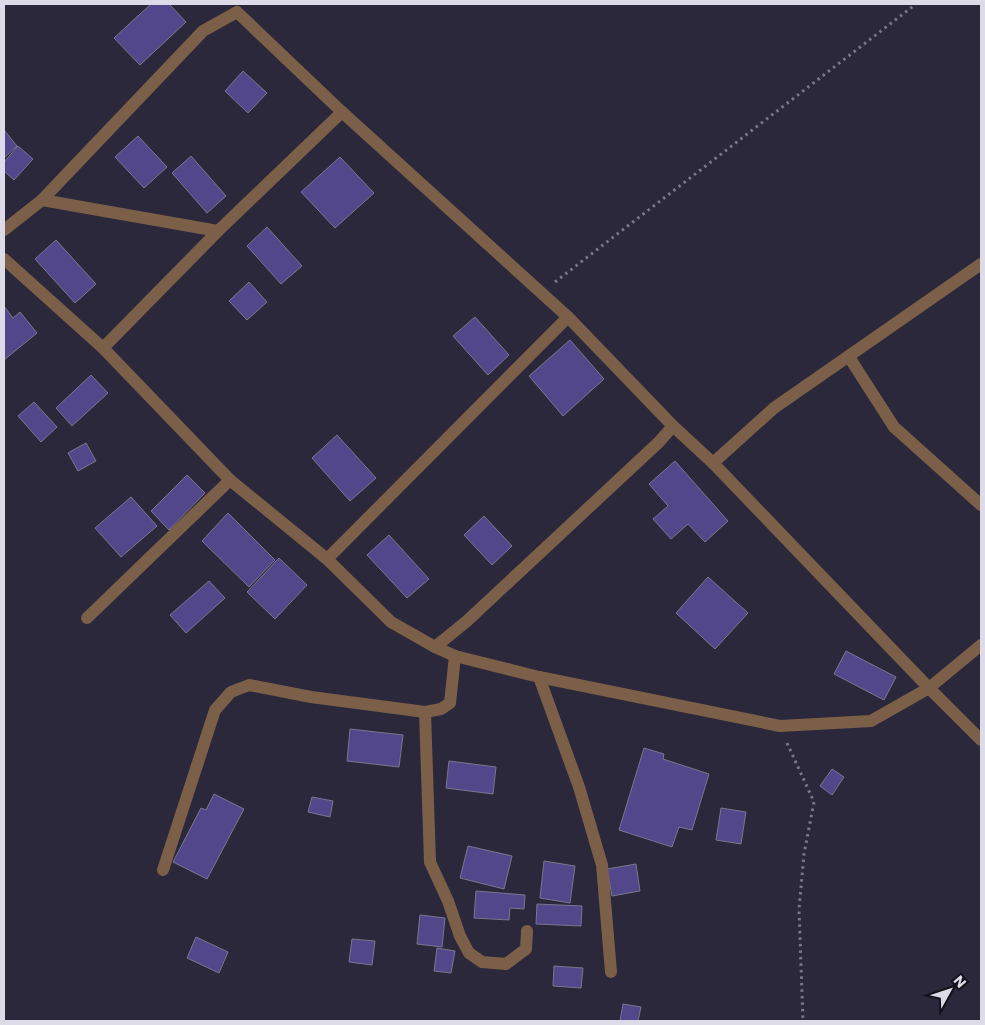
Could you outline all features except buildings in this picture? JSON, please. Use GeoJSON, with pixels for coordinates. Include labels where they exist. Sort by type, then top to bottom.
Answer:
{"type":"FeatureCollection","features":[{"type":"Feature","properties":{"kind":"street"},"geometry":{"type":"LineString","coordinates":[[4,230],[42,200],[203,31],[237,12],[342,112],[568,317],[673,426],[713,462],[981,740]]}},
{"type":"Feature","properties":{"kind":"street"},"geometry":{"type":"LineString","coordinates":[[103,348],[218,231],[342,112]]}},
{"type":"Feature","properties":{"kind":"street"},"geometry":{"type":"LineString","coordinates":[[42,200],[218,231]]}},
{"type":"Feature","properties":{"kind":"street"},"geometry":{"type":"LineString","coordinates":[[4,259],[103,348],[230,480],[327,559],[391,622],[455,656],[539,677],[780,726],[871,721],[929,688],[981,645]]}},
{"type":"Feature","properties":{"kind":"street"},"geometry":{"type":"LineString","coordinates":[[713,462],[774,408],[981,264]]}},
{"type":"Feature","properties":{"kind":"street"},"geometry":{"type":"LineString","coordinates":[[327,559],[568,317]]}},
{"type":"Feature","properties":{"kind":"street"},"geometry":{"type":"LineString","coordinates":[[849,357],[894,428],[981,505]]}},
{"type":"Feature","properties":{"kind":"street"},"geometry":{"type":"LineString","coordinates":[[435,647],[467,621],[659,442],[673,426]]}},
{"type":"Feature","properties":{"kind":"street"},"geometry":{"type":"LineString","coordinates":[[87,618],[230,480]]}},
{"type":"Feature","properties":{"kind":"street"},"geometry":{"type":"LineString","coordinates":[[163,870],[215,710],[231,692],[250,685],[311,697],[425,712],[441,710],[450,703],[455,656]]}},
{"type":"Feature","properties":{"kind":"street"},"geometry":{"type":"LineString","coordinates":[[539,677],[579,787],[602,865],[611,972]]}},
{"type":"Feature","properties":{"kind":"street"},"geometry":{"type":"LineString","coordinates":[[425,712],[430,862],[448,901],[460,936],[469,953],[482,962],[506,964],[526,949],[527,931]]}},
{"type":"Feature","properties":{"kind":"path"},"geometry":{"type":"LineString","coordinates":[[541,293],[916,4]]}},
{"type":"Feature","properties":{"kind":"path"},"geometry":{"type":"LineString","coordinates":[[780,726],[814,802],[804,854],[799,909],[803,1021]]}}]}
